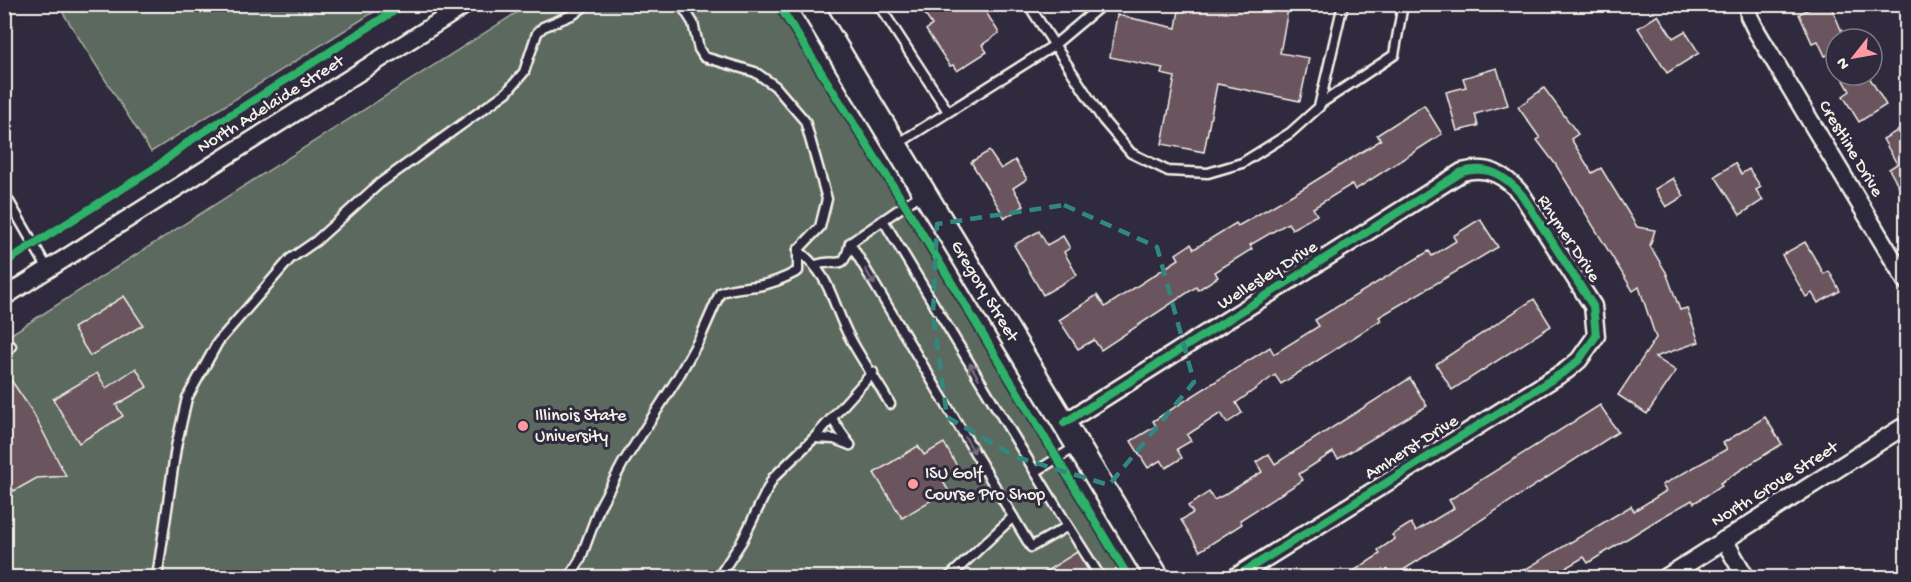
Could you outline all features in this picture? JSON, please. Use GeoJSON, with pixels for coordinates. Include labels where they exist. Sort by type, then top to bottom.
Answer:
{"type":"FeatureCollection","features":[{"type":"Feature","properties":{"kind":"main road","name":"Gregory Street"},"geometry":{"type":"LineString","coordinates":[[810,4],[1158,578]]}},
{"type":"Feature","properties":{"kind":"street","name":"North Adelaide Street"},"geometry":{"type":"LineString","coordinates":[[4,297],[467,4]]}},
{"type":"Feature","properties":{"kind":"street","name":"Crestline Drive"},"geometry":{"type":"LineString","coordinates":[[1748,4],[1749,16],[1757,32],[1906,281]]}},
{"type":"Feature","properties":{"kind":"street","name":"Wellesley Drive"},"geometry":{"type":"LineString","coordinates":[[1064,423],[1462,172],[1476,168],[1493,172]]}},
{"type":"Feature","properties":{"kind":"street","name":"Rhymer Drive"},"geometry":{"type":"LineString","coordinates":[[1493,172],[1505,178],[1522,195],[1593,306],[1596,336]]}},
{"type":"Feature","properties":{"kind":"street","name":"Amherst Drive"},"geometry":{"type":"LineString","coordinates":[[1234,578],[1567,370],[1579,360],[1596,336]]}},
{"type":"Feature","properties":{"kind":"street","name":"North Grove Street"},"geometry":{"type":"LineString","coordinates":[[1665,578],[1906,425]]}},
{"type":"Feature","properties":{"kind":"street"},"geometry":{"type":"LineString","coordinates":[[1724,540],[1746,578]]}},
{"type":"Feature","properties":{"kind":"lane"},"geometry":{"type":"LineString","coordinates":[[157,578],[176,447],[187,398],[218,342],[290,260],[316,241],[379,184],[507,92],[524,72],[532,43],[543,27],[574,15],[587,4]]}},
{"type":"Feature","properties":{"kind":"lane"},"geometry":{"type":"LineString","coordinates":[[569,578],[580,560],[605,497],[645,427],[677,379],[701,336],[720,293],[734,287],[757,286],[784,279],[798,271],[798,250],[820,227],[827,199],[805,121],[776,86],[755,72],[704,57],[699,49],[693,23],[681,4]]}},
{"type":"Feature","properties":{"kind":"lane"},"geometry":{"type":"LineString","coordinates":[[878,4],[947,110]]}},
{"type":"Feature","properties":{"kind":"lane"},"geometry":{"type":"LineString","coordinates":[[1028,4],[1053,46],[1103,120],[1131,153],[1168,171],[1208,173],[1242,163],[1290,133],[1319,107],[1343,4]]}},
{"type":"Feature","properties":{"kind":"lane"},"geometry":{"type":"LineString","coordinates":[[896,145],[947,110],[1053,46],[1103,4]]}},
{"type":"Feature","properties":{"kind":"lane"},"geometry":{"type":"LineString","coordinates":[[1320,104],[1394,55],[1403,4]]}},
{"type":"Feature","properties":{"kind":"lane"},"geometry":{"type":"LineString","coordinates":[[816,265],[841,263],[847,259],[850,243],[924,192]]}},
{"type":"Feature","properties":{"kind":"lane"},"geometry":{"type":"LineString","coordinates":[[4,193],[48,269]]}},
{"type":"Feature","properties":{"kind":"lane"},"geometry":{"type":"LineString","coordinates":[[883,220],[1101,578]]}},
{"type":"Feature","properties":{"kind":"lane"},"geometry":{"type":"LineString","coordinates":[[850,243],[1031,547],[1068,526]]}},
{"type":"Feature","properties":{"kind":"lane"},"geometry":{"type":"LineString","coordinates":[[798,250],[816,265],[834,298],[847,333],[873,372],[890,404]]}},
{"type":"Feature","properties":{"kind":"lane"},"geometry":{"type":"LineString","coordinates":[[4,357],[11,346]]}},
{"type":"Feature","properties":{"kind":"lane"},"geometry":{"type":"LineString","coordinates":[[718,578],[742,540],[773,478],[832,419],[873,372]]}},
{"type":"Feature","properties":{"kind":"lane"},"geometry":{"type":"LineString","coordinates":[[814,438],[834,439],[850,445],[832,419]]}},
{"type":"Feature","properties":{"kind":"lane"},"geometry":{"type":"LineString","coordinates":[[1035,471],[1078,445]]}},
{"type":"Feature","properties":{"kind":"lane"},"geometry":{"type":"LineString","coordinates":[[948,578],[1013,517]]}},
{"type":"Feature","properties":{"kind":"highlighted area"},"geometry":{"type":"Polygon","coordinates":[[[1064,205],[1157,247],[1194,382],[1109,485],[1016,457],[947,417],[933,314],[937,224],[1064,205]]]}},
{"type":"Feature","properties":{"kind":"green space","name":"Illinois State University"},"geometry":{"type":"Polygon","coordinates":[[[530,4],[776,5],[1130,577],[5,578],[5,338],[530,4]]]}},
{"type":"Feature","properties":{"kind":"green space"},"geometry":{"type":"Polygon","coordinates":[[[58,5],[385,5],[151,152],[58,5]]]}},
{"type":"Feature","properties":{"kind":"building"},"geometry":{"type":"Polygon","coordinates":[[[918,4],[981,4],[999,33],[982,45],[987,52],[957,71],[953,65],[950,66],[926,30],[932,25],[918,4]]]}},
{"type":"Feature","properties":{"kind":"building"},"geometry":{"type":"Polygon","coordinates":[[[1180,4],[1289,4],[1280,53],[1309,58],[1300,101],[1217,84],[1204,152],[1162,144],[1175,77],[1161,74],[1163,68],[1110,57],[1117,15],[1176,28],[1180,4]]]}},
{"type":"Feature","properties":{"kind":"building"},"geometry":{"type":"Polygon","coordinates":[[[1819,4],[1830,4],[1840,27],[1824,27],[1824,54],[1818,41],[1812,43],[1799,14],[1819,4]]]}},
{"type":"Feature","properties":{"kind":"building"},"geometry":{"type":"Polygon","coordinates":[[[1658,15],[1673,38],[1685,31],[1699,53],[1667,73],[1638,28],[1658,15]]]}},
{"type":"Feature","properties":{"kind":"building"},"geometry":{"type":"Polygon","coordinates":[[[1497,68],[1508,105],[1475,114],[1478,126],[1457,131],[1446,92],[1466,87],[1463,78],[1497,68]]]}},
{"type":"Feature","properties":{"kind":"building"},"geometry":{"type":"Polygon","coordinates":[[[1848,87],[1875,87],[1886,105],[1859,122],[1843,96],[1850,91],[1848,87]]]}},
{"type":"Feature","properties":{"kind":"building"},"geometry":{"type":"Polygon","coordinates":[[[1544,88],[1578,134],[1571,139],[1592,173],[1601,168],[1637,227],[1655,230],[1650,246],[1666,272],[1680,310],[1687,308],[1699,342],[1655,357],[1676,371],[1647,414],[1618,395],[1656,338],[1639,287],[1633,291],[1556,165],[1537,140],[1540,138],[1518,107],[1544,88]]]}},
{"type":"Feature","properties":{"kind":"building"},"geometry":{"type":"Polygon","coordinates":[[[1424,105],[1442,134],[1355,190],[1352,184],[1313,208],[1317,215],[1292,229],[1288,223],[1250,245],[1252,249],[1215,272],[1218,277],[1198,290],[1196,287],[1101,350],[1094,340],[1078,349],[1059,320],[1097,295],[1105,307],[1179,259],[1176,254],[1191,244],[1194,249],[1236,223],[1238,226],[1302,189],[1381,140],[1377,135],[1424,105]]]}},
{"type":"Feature","properties":{"kind":"building"},"geometry":{"type":"Polygon","coordinates":[[[1902,128],[1906,137],[1906,200],[1889,169],[1897,164],[1883,139],[1902,128]]]}},
{"type":"Feature","properties":{"kind":"building"},"geometry":{"type":"Polygon","coordinates":[[[989,151],[1001,169],[1015,160],[1027,179],[1013,188],[1024,206],[1005,218],[971,162],[989,151]]]}},
{"type":"Feature","properties":{"kind":"building"},"geometry":{"type":"Polygon","coordinates":[[[1735,163],[1741,174],[1749,169],[1761,187],[1756,190],[1763,200],[1740,215],[1715,176],[1735,163]]]}},
{"type":"Feature","properties":{"kind":"building"},"geometry":{"type":"Polygon","coordinates":[[[1673,178],[1684,196],[1666,207],[1655,189],[1673,178]]]}},
{"type":"Feature","properties":{"kind":"building"},"geometry":{"type":"Polygon","coordinates":[[[1480,219],[1498,247],[1379,317],[1381,320],[1281,384],[1275,375],[1236,403],[1242,413],[1227,423],[1221,413],[1187,435],[1191,441],[1177,449],[1182,458],[1166,468],[1161,460],[1148,468],[1131,441],[1156,426],[1153,421],[1270,347],[1274,354],[1319,326],[1315,320],[1429,251],[1432,256],[1456,241],[1453,236],[1480,219]]]}},
{"type":"Feature","properties":{"kind":"building"},"geometry":{"type":"Polygon","coordinates":[[[1039,231],[1047,245],[1063,236],[1070,248],[1064,252],[1077,275],[1043,295],[1014,245],[1039,231]]]}},
{"type":"Feature","properties":{"kind":"building"},"geometry":{"type":"Polygon","coordinates":[[[1805,242],[1824,274],[1829,271],[1840,291],[1818,303],[1812,293],[1806,297],[1782,255],[1805,242]]]}},
{"type":"Feature","properties":{"kind":"building"},"geometry":{"type":"Polygon","coordinates":[[[124,296],[143,325],[90,356],[73,328],[124,296]]]}},
{"type":"Feature","properties":{"kind":"building"},"geometry":{"type":"Polygon","coordinates":[[[1534,299],[1551,326],[1452,390],[1436,364],[1534,299]]]}},
{"type":"Feature","properties":{"kind":"building"},"geometry":{"type":"Polygon","coordinates":[[[136,368],[147,387],[116,405],[123,416],[79,443],[53,399],[97,373],[106,388],[136,368]]]}},
{"type":"Feature","properties":{"kind":"building"},"geometry":{"type":"Polygon","coordinates":[[[1410,378],[1427,406],[1338,459],[1333,452],[1299,474],[1303,480],[1240,520],[1242,524],[1200,551],[1181,520],[1193,513],[1188,506],[1209,492],[1214,500],[1224,495],[1262,472],[1256,462],[1269,454],[1275,464],[1410,378]]]}},
{"type":"Feature","properties":{"kind":"building"},"geometry":{"type":"Polygon","coordinates":[[[11,380],[32,411],[66,476],[37,478],[14,491],[4,477],[4,403],[11,380]]]}},
{"type":"Feature","properties":{"kind":"building"},"geometry":{"type":"Polygon","coordinates":[[[1600,405],[1618,432],[1391,578],[1343,578],[1380,554],[1378,550],[1395,539],[1392,535],[1411,523],[1416,531],[1454,508],[1449,500],[1600,405]]]}},
{"type":"Feature","properties":{"kind":"building"},"geometry":{"type":"Polygon","coordinates":[[[1765,417],[1782,444],[1720,483],[1722,486],[1694,503],[1692,500],[1588,563],[1584,557],[1548,578],[1511,578],[1631,506],[1634,511],[1666,491],[1662,485],[1727,449],[1723,443],[1765,417]]]}},
{"type":"Feature","properties":{"kind":"building","name":"ISU Golf Course Pro Shop"},"geometry":{"type":"Polygon","coordinates":[[[944,443],[958,468],[941,478],[948,490],[902,518],[874,473],[918,446],[924,455],[944,443]]]}},
{"type":"Feature","properties":{"kind":"building"},"geometry":{"type":"Polygon","coordinates":[[[1077,552],[1093,578],[1035,578],[1077,552]]]}},
{"type":"Feature","properties":{"kind":"cycle path"},"geometry":{"type":"LineString","coordinates":[[4,263],[155,168],[191,140],[405,4]]}},
{"type":"Feature","properties":{"kind":"cycle path"},"geometry":{"type":"LineString","coordinates":[[778,4],[905,205],[1129,578]]}},
{"type":"Feature","properties":{"kind":"cycle path"},"geometry":{"type":"LineString","coordinates":[[1064,423],[1462,172],[1488,171],[1509,182],[1522,195],[1593,306],[1596,336],[1579,360],[1567,370],[1234,578]]}},
{"type":"Feature","properties":{"kind":"place","name":"Illinois State University"},"geometry":{"type":"Point","coordinates":[523,426]}},
{"type":"Feature","properties":{"kind":"place","name":"ISU Golf Course Pro Shop"},"geometry":{"type":"Point","coordinates":[913,484]}}]}
